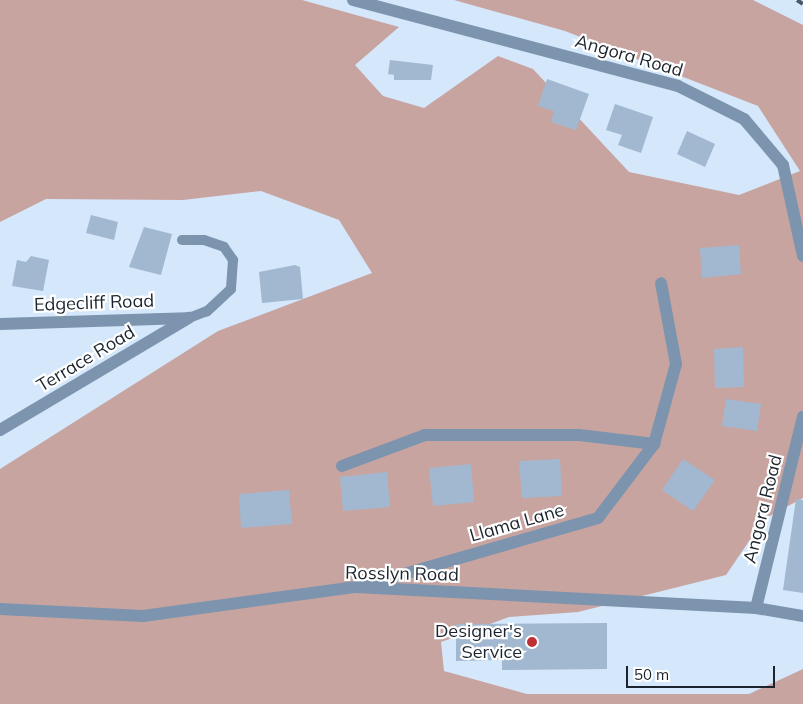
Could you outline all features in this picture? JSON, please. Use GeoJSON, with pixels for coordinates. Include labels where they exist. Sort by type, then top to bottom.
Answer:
{"type":"FeatureCollection","features":[{"type":"Feature","properties":{"kind":"street","name":"Angora Road"},"geometry":{"type":"LineString","coordinates":[[353,0],[678,86],[744,119],[783,165],[803,256]]}},
{"type":"Feature","properties":{"kind":"street","name":"Llama Lane"},"geometry":{"type":"LineString","coordinates":[[356,587],[598,518],[654,444],[676,364],[661,283]]}},
{"type":"Feature","properties":{"kind":"street","name":"Edgecliff Road"},"geometry":{"type":"LineString","coordinates":[[0,324],[189,318]]}},
{"type":"Feature","properties":{"kind":"street","name":"Terrace Road"},"geometry":{"type":"LineString","coordinates":[[0,430],[189,318]]}},
{"type":"Feature","properties":{"kind":"street","name":"Angora Road"},"geometry":{"type":"LineString","coordinates":[[756,608],[803,417]]}},
{"type":"Feature","properties":{"kind":"street"},"geometry":{"type":"LineString","coordinates":[[342,466],[425,435],[579,435],[654,444]]}},
{"type":"Feature","properties":{"kind":"street","name":"Rosslyn Road"},"geometry":{"type":"LineString","coordinates":[[0,609],[143,616],[356,587],[756,608],[803,616]]}},
{"type":"Feature","properties":{"kind":"lane"},"geometry":{"type":"LineString","coordinates":[[182,240],[204,240],[224,247],[233,260],[231,289],[207,311],[189,318]]}},
{"type":"Feature","properties":{"kind":"shaded area"},"geometry":{"type":"Polygon","coordinates":[[[0,0],[302,0],[399,27],[355,65],[383,96],[424,108],[498,56],[533,69],[629,172],[739,195],[800,171],[758,106],[565,31],[454,0],[753,0],[803,25],[803,498],[764,519],[726,575],[578,612],[509,617],[441,642],[444,671],[527,694],[749,694],[803,669],[803,704],[0,704],[0,469],[218,331],[372,273],[339,220],[261,191],[183,200],[46,199],[0,222],[0,0]]]}},
{"type":"Feature","properties":{"kind":"building"},"geometry":{"type":"Polygon","coordinates":[[[390,60],[433,65],[431,80],[394,80],[394,75],[388,74],[390,60]]]}},
{"type":"Feature","properties":{"kind":"building"},"geometry":{"type":"Polygon","coordinates":[[[547,79],[589,94],[576,130],[551,122],[554,111],[538,106],[547,79]]]}},
{"type":"Feature","properties":{"kind":"building"},"geometry":{"type":"Polygon","coordinates":[[[615,104],[653,117],[641,153],[618,145],[622,135],[606,130],[615,104]]]}},
{"type":"Feature","properties":{"kind":"building"},"geometry":{"type":"Polygon","coordinates":[[[687,131],[715,144],[705,167],[677,154],[687,131]]]}},
{"type":"Feature","properties":{"kind":"building"},"geometry":{"type":"Polygon","coordinates":[[[91,215],[118,222],[114,240],[86,233],[91,215]]]}},
{"type":"Feature","properties":{"kind":"building"},"geometry":{"type":"Polygon","coordinates":[[[144,227],[172,234],[161,275],[129,267],[144,227]]]}},
{"type":"Feature","properties":{"kind":"building"},"geometry":{"type":"Polygon","coordinates":[[[739,245],[741,274],[702,278],[700,248],[739,245]]]}},
{"type":"Feature","properties":{"kind":"building"},"geometry":{"type":"Polygon","coordinates":[[[31,256],[49,260],[43,291],[12,286],[17,260],[26,262],[31,256]]]}},
{"type":"Feature","properties":{"kind":"building"},"geometry":{"type":"Polygon","coordinates":[[[295,265],[300,267],[303,299],[262,303],[259,272],[295,265]]]}},
{"type":"Feature","properties":{"kind":"building"},"geometry":{"type":"Polygon","coordinates":[[[743,347],[744,387],[715,388],[714,349],[743,347]]]}},
{"type":"Feature","properties":{"kind":"building"},"geometry":{"type":"Polygon","coordinates":[[[726,399],[761,404],[757,431],[722,426],[726,399]]]}},
{"type":"Feature","properties":{"kind":"building"},"geometry":{"type":"Polygon","coordinates":[[[560,459],[562,496],[522,498],[519,461],[560,459]]]}},
{"type":"Feature","properties":{"kind":"building"},"geometry":{"type":"Polygon","coordinates":[[[683,459],[715,480],[693,511],[662,490],[683,459]]]}},
{"type":"Feature","properties":{"kind":"building"},"geometry":{"type":"Polygon","coordinates":[[[471,464],[474,502],[433,506],[429,468],[471,464]]]}},
{"type":"Feature","properties":{"kind":"building"},"geometry":{"type":"Polygon","coordinates":[[[387,472],[390,507],[343,511],[340,477],[387,472]]]}},
{"type":"Feature","properties":{"kind":"building"},"geometry":{"type":"Polygon","coordinates":[[[289,490],[292,524],[241,528],[239,494],[289,490]]]}},
{"type":"Feature","properties":{"kind":"building"},"geometry":{"type":"Polygon","coordinates":[[[796,499],[803,500],[803,593],[783,590],[796,499]]]}},
{"type":"Feature","properties":{"kind":"building","name":"Designer's Service"},"geometry":{"type":"Polygon","coordinates":[[[607,623],[607,669],[502,670],[502,660],[456,661],[456,624],[607,623]]]}},
{"type":"Feature","properties":{"kind":"railway"},"geometry":{"type":"LineString","coordinates":[[797,0],[803,4]]}},
{"type":"Feature","properties":{"kind":"place","name":"Designer's Service"},"geometry":{"type":"Point","coordinates":[532,642]}}]}
